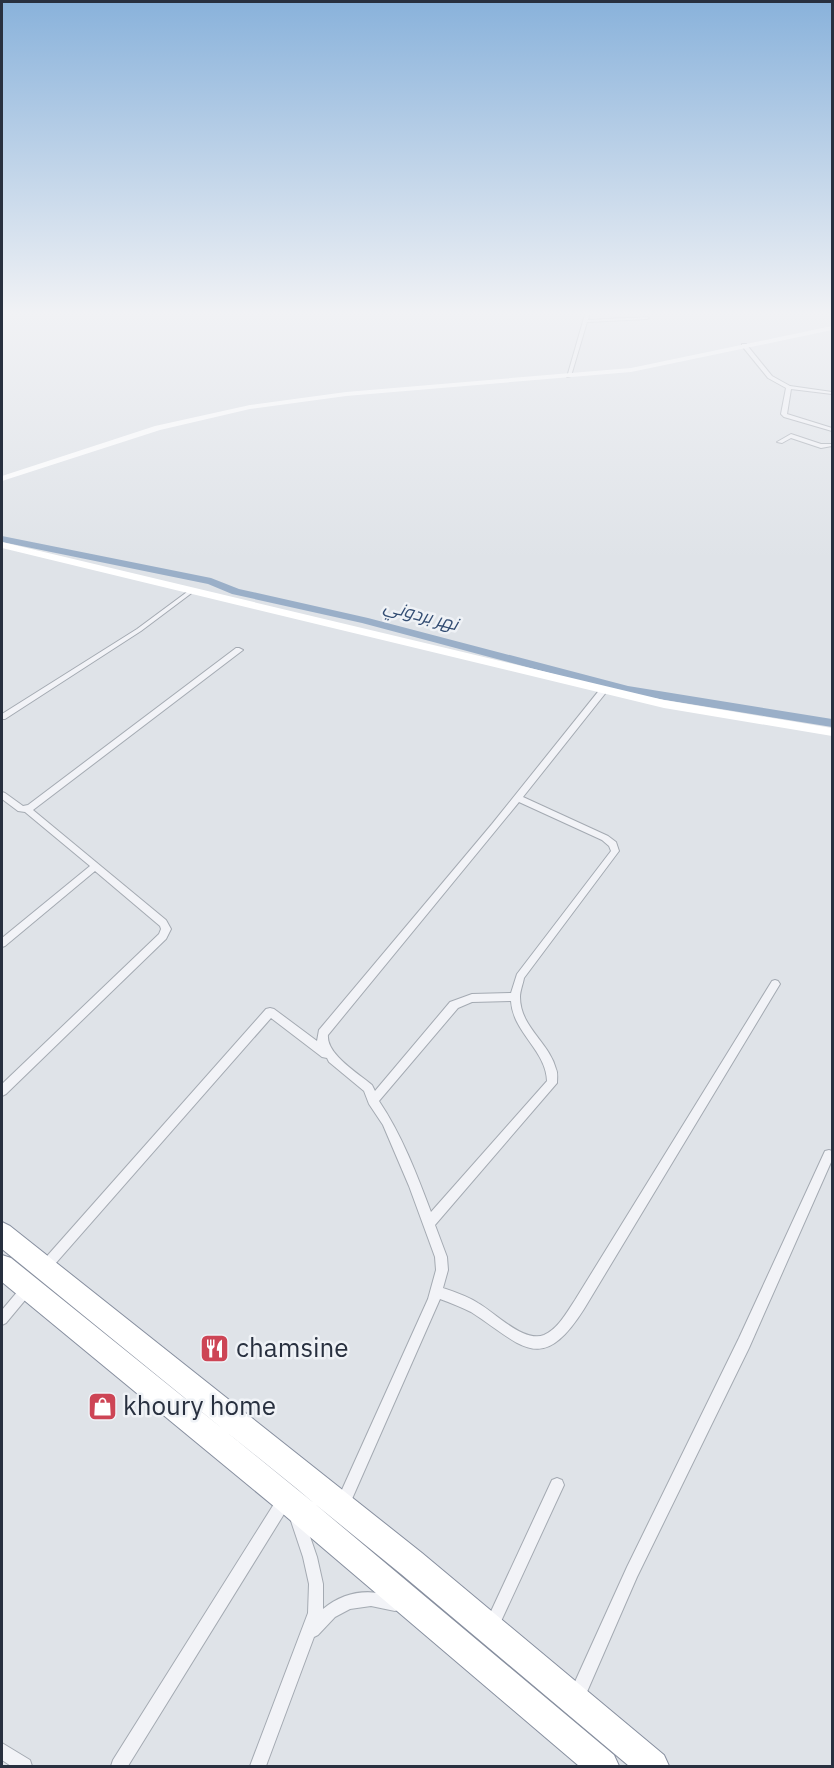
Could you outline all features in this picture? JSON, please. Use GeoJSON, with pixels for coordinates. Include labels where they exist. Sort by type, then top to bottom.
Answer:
{"type":"FeatureCollection","features":[{"type":"Feature","properties":{"kind":"highway"},"geometry":{"type":"LineString","coordinates":[[2,1234],[36,1279],[289,1500],[445,1632],[578,1757],[603,1767]]}},
{"type":"Feature","properties":{"kind":"highway"},"geometry":{"type":"LineString","coordinates":[[2,1267],[36,1279],[341,1508],[653,1767]]}},
{"type":"Feature","properties":{"kind":"main road"},"geometry":{"type":"LineString","coordinates":[[2,479],[158,428],[250,406],[352,394]]}},
{"type":"Feature","properties":{"kind":"main road"},"geometry":{"type":"LineString","coordinates":[[2,545],[664,704],[832,732]]}},
{"type":"Feature","properties":{"kind":"street"},"geometry":{"type":"LineString","coordinates":[[788,394],[784,414],[786,416],[832,430]]}},
{"type":"Feature","properties":{"kind":"street"},"geometry":{"type":"LineString","coordinates":[[780,442],[791,436],[821,446],[832,445]]}},
{"type":"Feature","properties":{"kind":"street"},"geometry":{"type":"LineString","coordinates":[[2,717],[139,630],[191,591]]}},
{"type":"Feature","properties":{"kind":"street"},"geometry":{"type":"LineString","coordinates":[[27,810],[197,685],[239,650]]}},
{"type":"Feature","properties":{"kind":"street"},"geometry":{"type":"LineString","coordinates":[[333,1059],[322,1042],[327,1027],[519,798],[604,690]]}},
{"type":"Feature","properties":{"kind":"street"},"geometry":{"type":"LineString","coordinates":[[2,795],[21,809],[27,810],[96,866],[163,923],[165,933],[2,1091]]}},
{"type":"Feature","properties":{"kind":"street"},"geometry":{"type":"LineString","coordinates":[[429,1223],[552,1083],[552,1067],[522,1026],[518,1016],[515,997],[520,977],[577,898],[613,854],[615,847],[605,838],[519,798]]}},
{"type":"Feature","properties":{"kind":"street"},"geometry":{"type":"LineString","coordinates":[[2,943],[96,866]]}},
{"type":"Feature","properties":{"kind":"street"},"geometry":{"type":"LineString","coordinates":[[436,1292],[474,1308],[511,1333],[533,1343],[542,1343],[561,1329],[775,984]]}},
{"type":"Feature","properties":{"kind":"street"},"geometry":{"type":"LineString","coordinates":[[373,1101],[454,1005],[472,998],[515,997]]}},
{"type":"Feature","properties":{"kind":"street"},"geometry":{"type":"LineString","coordinates":[[2,1319],[270,1012],[362,1080],[368,1088],[373,1101],[387,1122],[441,1257],[442,1270],[436,1292],[341,1508]]}},
{"type":"Feature","properties":{"kind":"street"},"geometry":{"type":"LineString","coordinates":[[575,1700],[632,1572],[744,1343],[829,1155]]}},
{"type":"Feature","properties":{"kind":"street"},"geometry":{"type":"LineString","coordinates":[[490,1630],[557,1485]]}},
{"type":"Feature","properties":{"kind":"street"},"geometry":{"type":"LineString","coordinates":[[258,1767],[315,1613],[316,1584],[310,1557],[289,1500]]}},
{"type":"Feature","properties":{"kind":"street"},"geometry":{"type":"LineString","coordinates":[[119,1767],[289,1500]]}},
{"type":"Feature","properties":{"kind":"street"},"geometry":{"type":"LineString","coordinates":[[309,1634],[338,1605],[351,1600],[367,1598],[377,1598],[395,1604],[445,1632]]}},
{"type":"Feature","properties":{"kind":"street"},"geometry":{"type":"LineString","coordinates":[[2,1751],[24,1767]]}},
{"type":"Feature","properties":{"kind":"waterway","name":"نهر بردوني"},"geometry":{"type":"LineString","coordinates":[[2,539],[211,581],[236,592],[364,620],[628,690],[832,723]]}},
{"type":"Feature","properties":{"kind":"place","name":"chamsine"},"geometry":{"type":"Point","coordinates":[215,1348]}},
{"type":"Feature","properties":{"kind":"place","name":"khoury home"},"geometry":{"type":"Point","coordinates":[102,1406]}}]}
